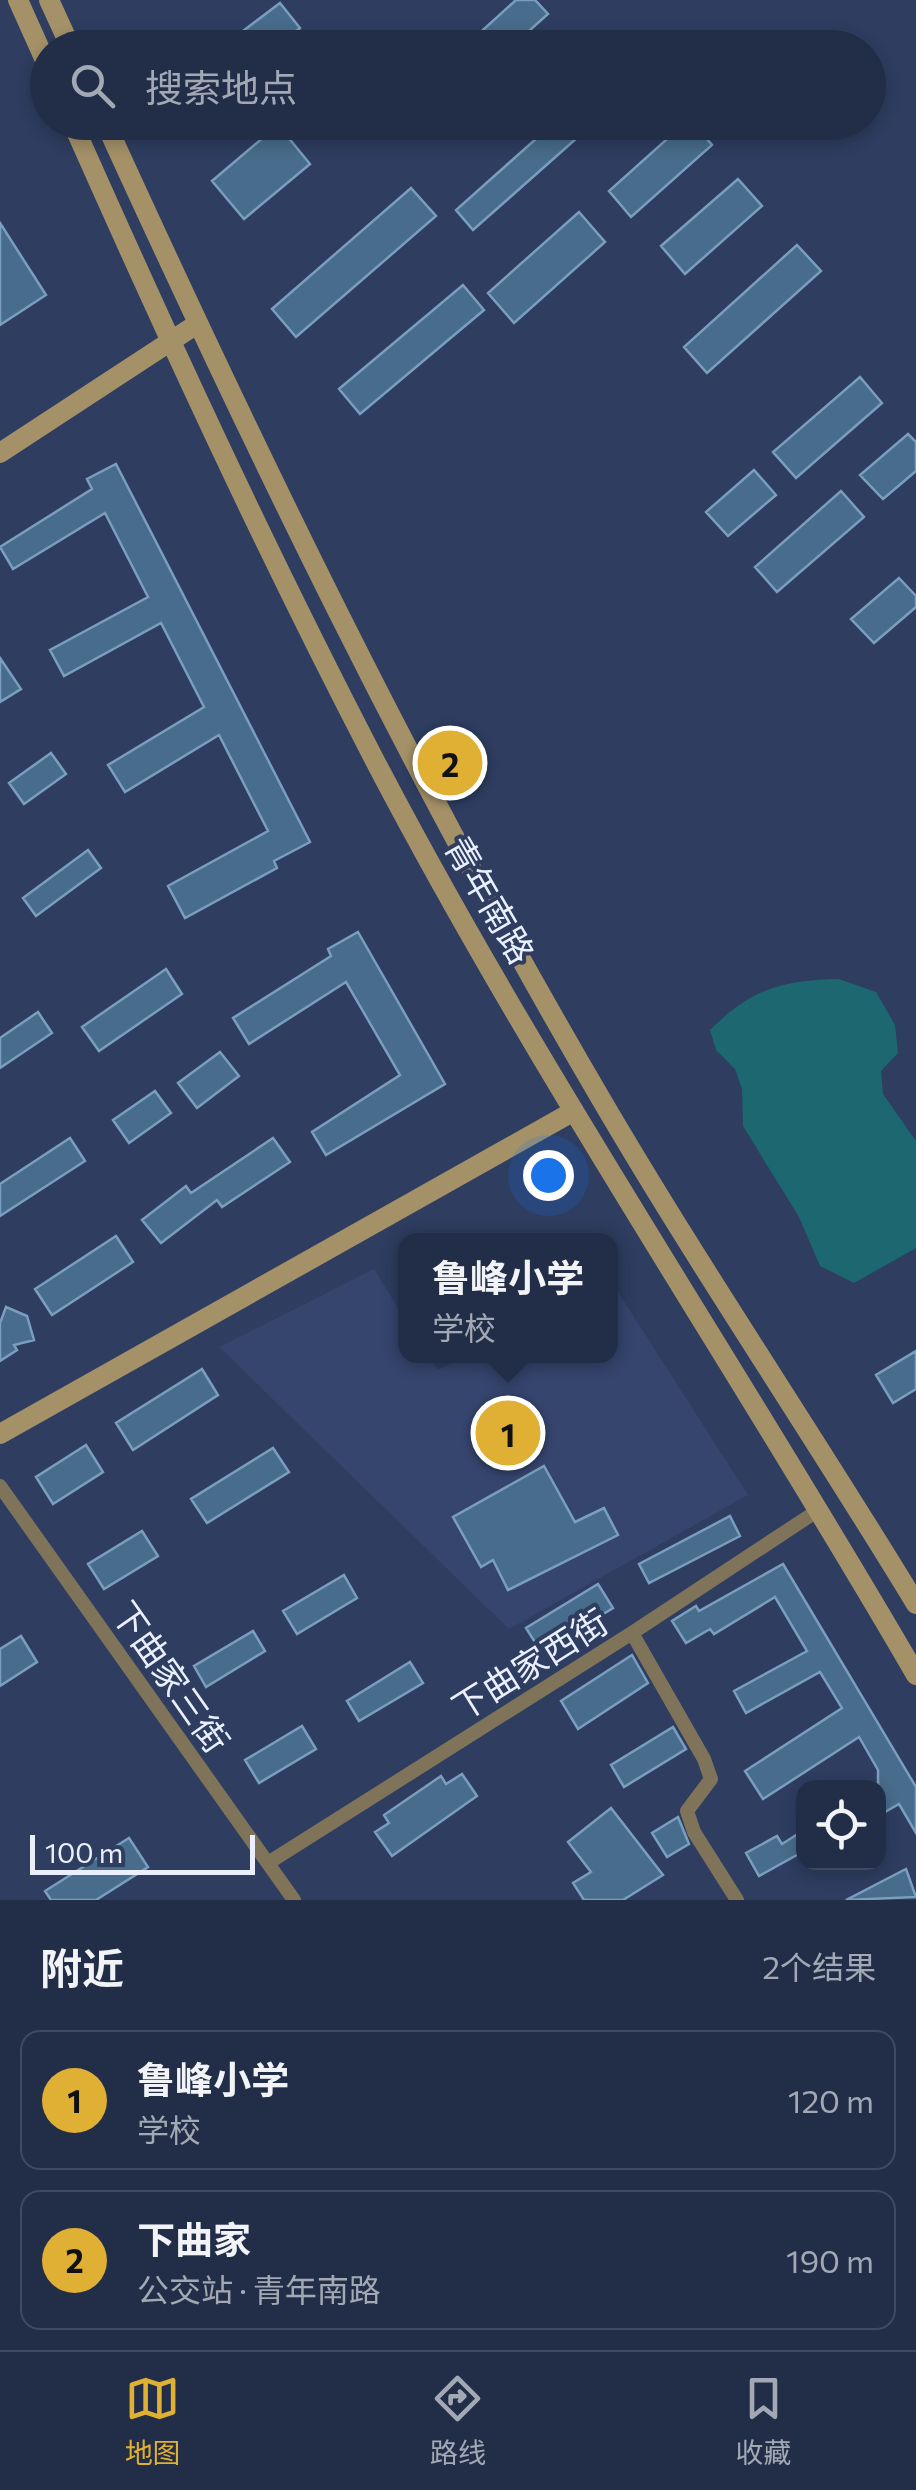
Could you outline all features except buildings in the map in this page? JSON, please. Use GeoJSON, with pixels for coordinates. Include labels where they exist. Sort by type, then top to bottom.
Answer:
{"type":"FeatureCollection","features":[{"type":"Feature","properties":{"kind":"main road"},"geometry":{"type":"LineString","coordinates":[[18,0],[31,30]]}},
{"type":"Feature","properties":{"kind":"main road"},"geometry":{"type":"LineString","coordinates":[[49,0],[63,30]]}},
{"type":"Feature","properties":{"kind":"main road","name":"青年南路"},"geometry":{"type":"LineString","coordinates":[[80,140],[169,341],[374,758],[574,1111],[820,1508],[916,1674]]}},
{"type":"Feature","properties":{"kind":"main road","name":"青年南路"},"geometry":{"type":"LineString","coordinates":[[113,140],[197,324],[402,743],[602,1100],[916,1604]]}},
{"type":"Feature","properties":{"kind":"main road"},"geometry":{"type":"LineString","coordinates":[[0,452],[197,324]]}},
{"type":"Feature","properties":{"kind":"main road"},"geometry":{"type":"LineString","coordinates":[[0,1434],[574,1111]]}},
{"type":"Feature","properties":{"kind":"street","name":"下曲家三街"},"geometry":{"type":"LineString","coordinates":[[0,1486],[294,1900]]}},
{"type":"Feature","properties":{"kind":"street","name":"下曲家西街"},"geometry":{"type":"LineString","coordinates":[[268,1863],[632,1634],[820,1508]]}},
{"type":"Feature","properties":{"kind":"street"},"geometry":{"type":"LineString","coordinates":[[632,1634],[704,1759],[710,1779],[687,1811],[694,1832],[737,1900]]}},
{"type":"Feature","properties":{"kind":"shaded area"},"geometry":{"type":"Polygon","coordinates":[[[839,979],[876,992],[895,1025],[898,1053],[881,1071],[883,1094],[916,1141],[916,1248],[854,1283],[820,1266],[799,1217],[743,1126],[742,1089],[735,1069],[716,1050],[710,1030],[739,1005],[768,990],[839,979]]]}},
{"type":"Feature","properties":{"kind":"shaded area"},"geometry":{"type":"Polygon","coordinates":[[[374,1269],[398,1308],[398,1363],[434,1363],[438,1370],[452,1363],[618,1363],[618,1292],[748,1495],[509,1629],[219,1347],[374,1269]]]}},
{"type":"Feature","properties":{"kind":"place","name":"下曲家"},"geometry":{"type":"Point","coordinates":[450,763]}},
{"type":"Feature","properties":{"kind":"place","name":"鲁峰小学"},"geometry":{"type":"Point","coordinates":[508,1433]}}]}
